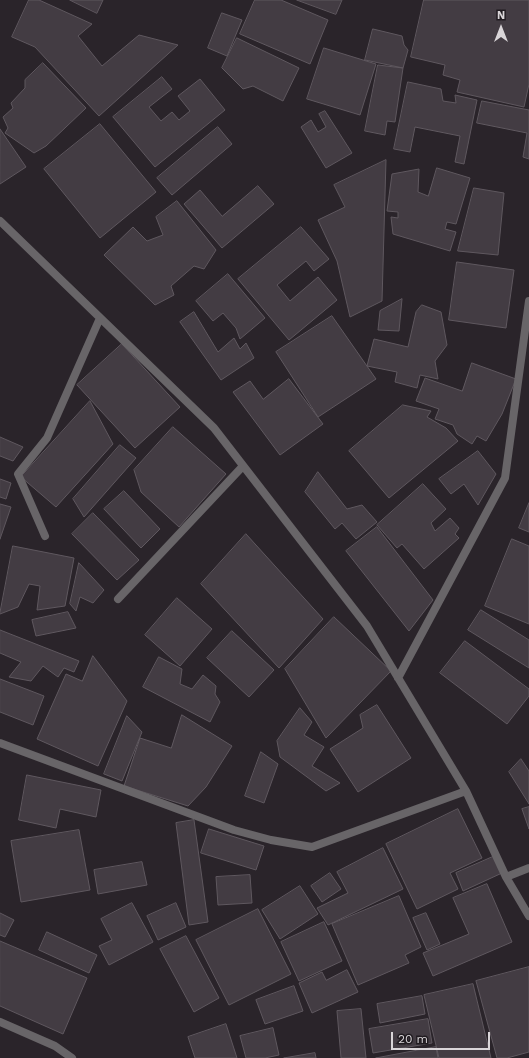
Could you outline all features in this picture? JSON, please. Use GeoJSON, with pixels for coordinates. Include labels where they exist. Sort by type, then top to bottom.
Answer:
{"type":"FeatureCollection","features":[{"type":"Feature","properties":{"kind":"street"},"geometry":{"type":"LineString","coordinates":[[0,220],[214,428],[367,626],[466,791],[506,876],[529,916]]}},
{"type":"Feature","properties":{"kind":"street"},"geometry":{"type":"LineString","coordinates":[[398,678],[505,478],[529,301]]}},
{"type":"Feature","properties":{"kind":"street"},"geometry":{"type":"LineString","coordinates":[[45,536],[18,474],[47,438],[100,318]]}},
{"type":"Feature","properties":{"kind":"street"},"geometry":{"type":"LineString","coordinates":[[118,599],[243,466]]}},
{"type":"Feature","properties":{"kind":"street"},"geometry":{"type":"LineString","coordinates":[[0,744],[234,830],[272,840],[312,847],[466,791]]}},
{"type":"Feature","properties":{"kind":"street"},"geometry":{"type":"LineString","coordinates":[[506,876],[529,868]]}},
{"type":"Feature","properties":{"kind":"street"},"geometry":{"type":"LineString","coordinates":[[0,1022],[55,1046],[72,1058]]}},
{"type":"Feature","properties":{"kind":"building"},"geometry":{"type":"Polygon","coordinates":[[[29,0],[39,0],[92,24],[78,36],[102,66],[139,35],[178,45],[99,116],[35,47],[12,37],[29,0]]]}},
{"type":"Feature","properties":{"kind":"building"},"geometry":{"type":"Polygon","coordinates":[[[70,0],[103,0],[97,13],[70,0]]]}},
{"type":"Feature","properties":{"kind":"building"},"geometry":{"type":"Polygon","coordinates":[[[255,0],[281,0],[328,20],[310,64],[240,34],[255,0]]]}},
{"type":"Feature","properties":{"kind":"building"},"geometry":{"type":"Polygon","coordinates":[[[297,0],[342,0],[336,14],[297,0]]]}},
{"type":"Feature","properties":{"kind":"building"},"geometry":{"type":"Polygon","coordinates":[[[424,0],[529,0],[529,84],[524,107],[457,92],[460,80],[443,75],[445,65],[411,57],[424,0]]]}},
{"type":"Feature","properties":{"kind":"building"},"geometry":{"type":"Polygon","coordinates":[[[222,13],[242,20],[227,56],[208,48],[222,13]]]}},
{"type":"Feature","properties":{"kind":"building"},"geometry":{"type":"Polygon","coordinates":[[[373,29],[402,36],[404,45],[408,50],[403,68],[365,60],[373,29]]]}},
{"type":"Feature","properties":{"kind":"building"},"geometry":{"type":"Polygon","coordinates":[[[237,38],[299,68],[283,101],[253,86],[243,89],[222,68],[237,38]]]}},
{"type":"Feature","properties":{"kind":"building"},"geometry":{"type":"Polygon","coordinates":[[[324,48],[376,64],[360,115],[307,99],[324,48]]]}},
{"type":"Feature","properties":{"kind":"building"},"geometry":{"type":"Polygon","coordinates":[[[43,63],[86,108],[46,146],[34,153],[5,133],[8,128],[3,117],[13,108],[11,103],[25,88],[25,80],[43,63]]]}},
{"type":"Feature","properties":{"kind":"building"},"geometry":{"type":"Polygon","coordinates":[[[378,65],[403,68],[395,122],[387,121],[385,135],[365,131],[378,65]]]}},
{"type":"Feature","properties":{"kind":"building"},"geometry":{"type":"Polygon","coordinates":[[[162,77],[172,89],[149,107],[161,121],[172,112],[179,120],[190,111],[178,96],[200,79],[225,110],[155,167],[113,117],[162,77]]]}},
{"type":"Feature","properties":{"kind":"building"},"geometry":{"type":"Polygon","coordinates":[[[408,82],[441,89],[443,101],[456,103],[455,95],[477,100],[464,164],[455,162],[460,136],[415,127],[410,152],[394,149],[408,82]]]}},
{"type":"Feature","properties":{"kind":"building"},"geometry":{"type":"Polygon","coordinates":[[[482,101],[529,110],[529,159],[523,157],[527,133],[477,123],[482,101]]]}},
{"type":"Feature","properties":{"kind":"building"},"geometry":{"type":"Polygon","coordinates":[[[325,111],[352,153],[326,168],[301,127],[311,120],[318,132],[326,127],[319,114],[325,111]]]}},
{"type":"Feature","properties":{"kind":"building"},"geometry":{"type":"Polygon","coordinates":[[[100,124],[156,192],[100,238],[44,169],[100,124]]]}},
{"type":"Feature","properties":{"kind":"building"},"geometry":{"type":"Polygon","coordinates":[[[218,127],[232,144],[172,195],[157,178],[218,127]]]}},
{"type":"Feature","properties":{"kind":"building"},"geometry":{"type":"Polygon","coordinates":[[[0,129],[26,167],[0,184],[0,129]]]}},
{"type":"Feature","properties":{"kind":"building"},"geometry":{"type":"Polygon","coordinates":[[[386,160],[382,301],[350,317],[337,261],[318,220],[345,207],[334,185],[386,160]]]}},
{"type":"Feature","properties":{"kind":"building"},"geometry":{"type":"Polygon","coordinates":[[[437,168],[470,178],[456,224],[447,222],[445,229],[456,232],[450,251],[393,234],[391,217],[398,218],[398,212],[387,211],[392,174],[419,169],[418,192],[428,196],[437,168]]]}},
{"type":"Feature","properties":{"kind":"building"},"geometry":{"type":"Polygon","coordinates":[[[258,186],[274,204],[222,248],[184,204],[200,190],[222,216],[258,186]]]}},
{"type":"Feature","properties":{"kind":"building"},"geometry":{"type":"Polygon","coordinates":[[[474,188],[504,193],[498,255],[458,251],[474,188]]]}},
{"type":"Feature","properties":{"kind":"building"},"geometry":{"type":"Polygon","coordinates":[[[177,201],[216,250],[204,269],[194,266],[171,286],[174,295],[155,305],[104,255],[133,227],[147,241],[163,235],[156,217],[177,201]]]}},
{"type":"Feature","properties":{"kind":"building"},"geometry":{"type":"Polygon","coordinates":[[[301,227],[329,259],[314,271],[306,261],[277,285],[290,301],[318,277],[337,300],[289,340],[238,279],[301,227]]]}},
{"type":"Feature","properties":{"kind":"building"},"geometry":{"type":"Polygon","coordinates":[[[457,262],[514,270],[506,328],[449,320],[457,262]]]}},
{"type":"Feature","properties":{"kind":"building"},"geometry":{"type":"Polygon","coordinates":[[[228,274],[265,318],[240,339],[236,328],[223,313],[213,321],[196,301],[228,274]]]}},
{"type":"Feature","properties":{"kind":"building"},"geometry":{"type":"Polygon","coordinates":[[[402,299],[399,331],[378,330],[380,311],[402,299]]]}},
{"type":"Feature","properties":{"kind":"building"},"geometry":{"type":"Polygon","coordinates":[[[422,305],[441,312],[447,345],[435,361],[438,379],[420,375],[417,388],[395,382],[397,372],[367,366],[374,339],[408,347],[416,312],[422,305]]]}},
{"type":"Feature","properties":{"kind":"building"},"geometry":{"type":"Polygon","coordinates":[[[194,312],[218,352],[234,338],[240,349],[246,343],[254,358],[221,380],[180,322],[194,312]]]}},
{"type":"Feature","properties":{"kind":"building"},"geometry":{"type":"Polygon","coordinates":[[[332,316],[376,379],[318,417],[276,352],[332,316]]]}},
{"type":"Feature","properties":{"kind":"building"},"geometry":{"type":"Polygon","coordinates":[[[122,344],[180,407],[135,448],[77,385],[122,344]]]}},
{"type":"Feature","properties":{"kind":"building"},"geometry":{"type":"Polygon","coordinates":[[[472,363],[516,379],[502,414],[486,441],[477,436],[472,444],[457,434],[453,425],[435,419],[439,409],[416,401],[425,378],[462,391],[472,363]]]}},
{"type":"Feature","properties":{"kind":"building"},"geometry":{"type":"Polygon","coordinates":[[[289,379],[323,424],[280,455],[233,392],[250,381],[263,399],[289,379]]]}},
{"type":"Feature","properties":{"kind":"building"},"geometry":{"type":"Polygon","coordinates":[[[90,401],[113,444],[56,507],[21,477],[90,401]]]}},
{"type":"Feature","properties":{"kind":"building"},"geometry":{"type":"Polygon","coordinates":[[[403,405],[431,411],[427,417],[446,428],[458,441],[389,498],[349,451],[403,405]]]}},
{"type":"Feature","properties":{"kind":"building"},"geometry":{"type":"Polygon","coordinates":[[[173,427],[226,474],[179,527],[141,492],[134,470],[173,427]]]}},
{"type":"Feature","properties":{"kind":"building"},"geometry":{"type":"Polygon","coordinates":[[[0,437],[23,447],[13,461],[0,456],[0,437]]]}},
{"type":"Feature","properties":{"kind":"building"},"geometry":{"type":"Polygon","coordinates":[[[120,445],[136,458],[84,517],[73,499],[120,445]]]}},
{"type":"Feature","properties":{"kind":"building"},"geometry":{"type":"Polygon","coordinates":[[[478,451],[496,474],[478,505],[464,484],[451,494],[439,479],[478,451]]]}},
{"type":"Feature","properties":{"kind":"building"},"geometry":{"type":"Polygon","coordinates":[[[318,472],[347,509],[362,505],[377,522],[356,539],[342,523],[335,529],[305,492],[318,472]]]}},
{"type":"Feature","properties":{"kind":"building"},"geometry":{"type":"Polygon","coordinates":[[[0,479],[11,483],[6,499],[0,497],[0,479]]]}},
{"type":"Feature","properties":{"kind":"building"},"geometry":{"type":"Polygon","coordinates":[[[423,484],[446,509],[431,523],[435,531],[450,518],[459,528],[455,534],[459,538],[424,569],[402,544],[397,548],[377,525],[423,484]]]}},
{"type":"Feature","properties":{"kind":"building"},"geometry":{"type":"Polygon","coordinates":[[[124,491],[160,529],[141,548],[104,509],[124,491]]]}},
{"type":"Feature","properties":{"kind":"building"},"geometry":{"type":"Polygon","coordinates":[[[529,503],[529,532],[519,528],[529,503]]]}},
{"type":"Feature","properties":{"kind":"building"},"geometry":{"type":"Polygon","coordinates":[[[0,504],[11,507],[0,539],[0,504]]]}},
{"type":"Feature","properties":{"kind":"building"},"geometry":{"type":"Polygon","coordinates":[[[93,513],[139,560],[117,580],[72,534],[93,513]]]}},
{"type":"Feature","properties":{"kind":"building"},"geometry":{"type":"Polygon","coordinates":[[[377,527],[433,600],[409,631],[346,551],[377,527]]]}},
{"type":"Feature","properties":{"kind":"building"},"geometry":{"type":"Polygon","coordinates":[[[246,534],[323,619],[279,668],[201,584],[246,534]]]}},
{"type":"Feature","properties":{"kind":"building"},"geometry":{"type":"Polygon","coordinates":[[[512,539],[529,546],[529,624],[485,606],[512,539]]]}},
{"type":"Feature","properties":{"kind":"building"},"geometry":{"type":"Polygon","coordinates":[[[13,546],[74,558],[65,606],[37,610],[40,586],[29,584],[18,607],[0,614],[13,546]]]}},
{"type":"Feature","properties":{"kind":"building"},"geometry":{"type":"Polygon","coordinates":[[[79,563],[104,590],[93,603],[80,597],[76,611],[70,604],[79,563]]]}},
{"type":"Feature","properties":{"kind":"building"},"geometry":{"type":"Polygon","coordinates":[[[177,598],[212,629],[180,666],[145,635],[177,598]]]}},
{"type":"Feature","properties":{"kind":"building"},"geometry":{"type":"Polygon","coordinates":[[[481,610],[529,640],[529,668],[468,630],[481,610]]]}},
{"type":"Feature","properties":{"kind":"building"},"geometry":{"type":"Polygon","coordinates":[[[68,612],[76,628],[36,636],[32,620],[68,612]]]}},
{"type":"Feature","properties":{"kind":"building"},"geometry":{"type":"Polygon","coordinates":[[[334,617],[391,671],[326,738],[285,669],[334,617]]]}},
{"type":"Feature","properties":{"kind":"building"},"geometry":{"type":"Polygon","coordinates":[[[0,630],[79,661],[74,672],[64,668],[58,677],[43,666],[31,681],[9,677],[21,662],[0,653],[0,630]]]}},
{"type":"Feature","properties":{"kind":"building"},"geometry":{"type":"Polygon","coordinates":[[[232,631],[274,670],[249,697],[207,658],[232,631]]]}},
{"type":"Feature","properties":{"kind":"building"},"geometry":{"type":"Polygon","coordinates":[[[465,641],[529,689],[529,696],[507,724],[440,673],[465,641]]]}},
{"type":"Feature","properties":{"kind":"building"},"geometry":{"type":"Polygon","coordinates":[[[93,656],[127,701],[98,766],[37,739],[66,674],[82,681],[93,656]]]}},
{"type":"Feature","properties":{"kind":"building"},"geometry":{"type":"Polygon","coordinates":[[[159,657],[182,669],[180,684],[192,689],[203,675],[216,686],[215,694],[220,702],[210,722],[143,687],[159,657]]]}},
{"type":"Feature","properties":{"kind":"building"},"geometry":{"type":"Polygon","coordinates":[[[0,679],[44,696],[33,725],[0,712],[0,679]]]}},
{"type":"Feature","properties":{"kind":"building"},"geometry":{"type":"Polygon","coordinates":[[[377,705],[411,758],[358,792],[330,749],[363,728],[360,715],[377,705]]]}},
{"type":"Feature","properties":{"kind":"building"},"geometry":{"type":"Polygon","coordinates":[[[300,708],[312,722],[304,735],[324,747],[312,766],[340,783],[326,791],[280,757],[277,741],[300,708]]]}},
{"type":"Feature","properties":{"kind":"building"},"geometry":{"type":"Polygon","coordinates":[[[182,715],[232,746],[206,787],[188,806],[124,786],[140,738],[171,748],[182,715]]]}},
{"type":"Feature","properties":{"kind":"building"},"geometry":{"type":"Polygon","coordinates":[[[127,716],[142,732],[122,781],[104,774],[127,716]]]}},
{"type":"Feature","properties":{"kind":"building"},"geometry":{"type":"Polygon","coordinates":[[[261,752],[278,764],[264,803],[245,796],[261,752]]]}},
{"type":"Feature","properties":{"kind":"building"},"geometry":{"type":"Polygon","coordinates":[[[521,759],[529,771],[529,804],[509,772],[521,759]]]}},
{"type":"Feature","properties":{"kind":"building"},"geometry":{"type":"Polygon","coordinates":[[[27,775],[101,790],[96,817],[60,809],[56,828],[19,820],[27,775]]]}},
{"type":"Feature","properties":{"kind":"building"},"geometry":{"type":"Polygon","coordinates":[[[529,807],[529,829],[522,809],[529,807]]]}},
{"type":"Feature","properties":{"kind":"building"},"geometry":{"type":"Polygon","coordinates":[[[458,809],[482,858],[450,873],[458,889],[417,909],[386,844],[458,809]]]}},
{"type":"Feature","properties":{"kind":"building"},"geometry":{"type":"Polygon","coordinates":[[[194,820],[208,922],[189,925],[176,823],[194,820]]]}},
{"type":"Feature","properties":{"kind":"building"},"geometry":{"type":"Polygon","coordinates":[[[209,829],[264,846],[256,870],[201,853],[209,829]]]}},
{"type":"Feature","properties":{"kind":"building"},"geometry":{"type":"Polygon","coordinates":[[[79,830],[90,890],[21,902],[11,841],[79,830]]]}},
{"type":"Feature","properties":{"kind":"building"},"geometry":{"type":"Polygon","coordinates":[[[383,848],[403,889],[328,925],[317,908],[348,893],[337,872],[383,848]]]}},
{"type":"Feature","properties":{"kind":"building"},"geometry":{"type":"Polygon","coordinates":[[[495,856],[502,873],[463,891],[456,873],[495,856]]]}},
{"type":"Feature","properties":{"kind":"building"},"geometry":{"type":"Polygon","coordinates":[[[142,862],[147,885],[98,894],[94,870],[142,862]]]}},
{"type":"Feature","properties":{"kind":"building"},"geometry":{"type":"Polygon","coordinates":[[[330,873],[341,889],[322,902],[311,886],[330,873]]]}},
{"type":"Feature","properties":{"kind":"building"},"geometry":{"type":"Polygon","coordinates":[[[250,875],[252,903],[218,905],[216,877],[250,875]]]}},
{"type":"Feature","properties":{"kind":"building"},"geometry":{"type":"Polygon","coordinates":[[[487,884],[512,942],[433,976],[423,953],[469,934],[453,898],[487,884]]]}},
{"type":"Feature","properties":{"kind":"building"},"geometry":{"type":"Polygon","coordinates":[[[300,886],[318,914],[280,939],[262,910],[300,886]]]}},
{"type":"Feature","properties":{"kind":"building"},"geometry":{"type":"Polygon","coordinates":[[[399,896],[421,947],[405,955],[409,963],[358,985],[332,924],[399,896]]]}},
{"type":"Feature","properties":{"kind":"building"},"geometry":{"type":"Polygon","coordinates":[[[132,903],[153,942],[109,965],[99,946],[112,940],[101,919],[132,903]]]}},
{"type":"Feature","properties":{"kind":"building"},"geometry":{"type":"Polygon","coordinates":[[[176,903],[186,927],[158,940],[147,916],[176,903]]]}},
{"type":"Feature","properties":{"kind":"building"},"geometry":{"type":"Polygon","coordinates":[[[258,909],[291,974],[229,1005],[196,940],[258,909]]]}},
{"type":"Feature","properties":{"kind":"building"},"geometry":{"type":"Polygon","coordinates":[[[0,913],[14,920],[5,937],[0,935],[0,913]]]}},
{"type":"Feature","properties":{"kind":"building"},"geometry":{"type":"Polygon","coordinates":[[[426,913],[440,944],[427,950],[413,918],[426,913]]]}},
{"type":"Feature","properties":{"kind":"building"},"geometry":{"type":"Polygon","coordinates":[[[324,922],[342,961],[299,981],[281,942],[324,922]]]}},
{"type":"Feature","properties":{"kind":"building"},"geometry":{"type":"Polygon","coordinates":[[[47,932],[97,955],[89,973],[39,950],[47,932]]]}},
{"type":"Feature","properties":{"kind":"building"},"geometry":{"type":"Polygon","coordinates":[[[186,936],[219,998],[194,1012],[160,949],[186,936]]]}},
{"type":"Feature","properties":{"kind":"building"},"geometry":{"type":"Polygon","coordinates":[[[0,941],[87,978],[63,1034],[0,1006],[0,941]]]}},
{"type":"Feature","properties":{"kind":"building"},"geometry":{"type":"Polygon","coordinates":[[[529,967],[529,1052],[507,1058],[497,1058],[476,981],[529,967]]]}},
{"type":"Feature","properties":{"kind":"building"},"geometry":{"type":"Polygon","coordinates":[[[347,970],[358,992],[312,1013],[299,983],[322,972],[326,980],[347,970]]]}},
{"type":"Feature","properties":{"kind":"building"},"geometry":{"type":"Polygon","coordinates":[[[473,984],[491,1058],[439,1058],[424,995],[473,984]]]}},
{"type":"Feature","properties":{"kind":"building"},"geometry":{"type":"Polygon","coordinates":[[[294,986],[303,1011],[265,1024],[256,1000],[294,986]]]}},
{"type":"Feature","properties":{"kind":"building"},"geometry":{"type":"Polygon","coordinates":[[[422,996],[425,1014],[380,1023],[377,1004],[422,996]]]}},
{"type":"Feature","properties":{"kind":"building"},"geometry":{"type":"Polygon","coordinates":[[[361,1009],[366,1058],[341,1058],[337,1011],[361,1009]]]}},
{"type":"Feature","properties":{"kind":"building"},"geometry":{"type":"Polygon","coordinates":[[[428,1019],[432,1043],[373,1053],[369,1029],[428,1019]]]}},
{"type":"Feature","properties":{"kind":"building"},"geometry":{"type":"Polygon","coordinates":[[[226,1024],[237,1058],[195,1058],[188,1037],[226,1024]]]}},
{"type":"Feature","properties":{"kind":"building"},"geometry":{"type":"Polygon","coordinates":[[[273,1028],[279,1055],[265,1058],[246,1058],[240,1036],[273,1028]]]}},
{"type":"Feature","properties":{"kind":"building"},"geometry":{"type":"Polygon","coordinates":[[[436,1047],[438,1058],[376,1058],[436,1047]]]}},
{"type":"Feature","properties":{"kind":"building"},"geometry":{"type":"Polygon","coordinates":[[[315,1053],[316,1058],[284,1058],[315,1053]]]}}]}
